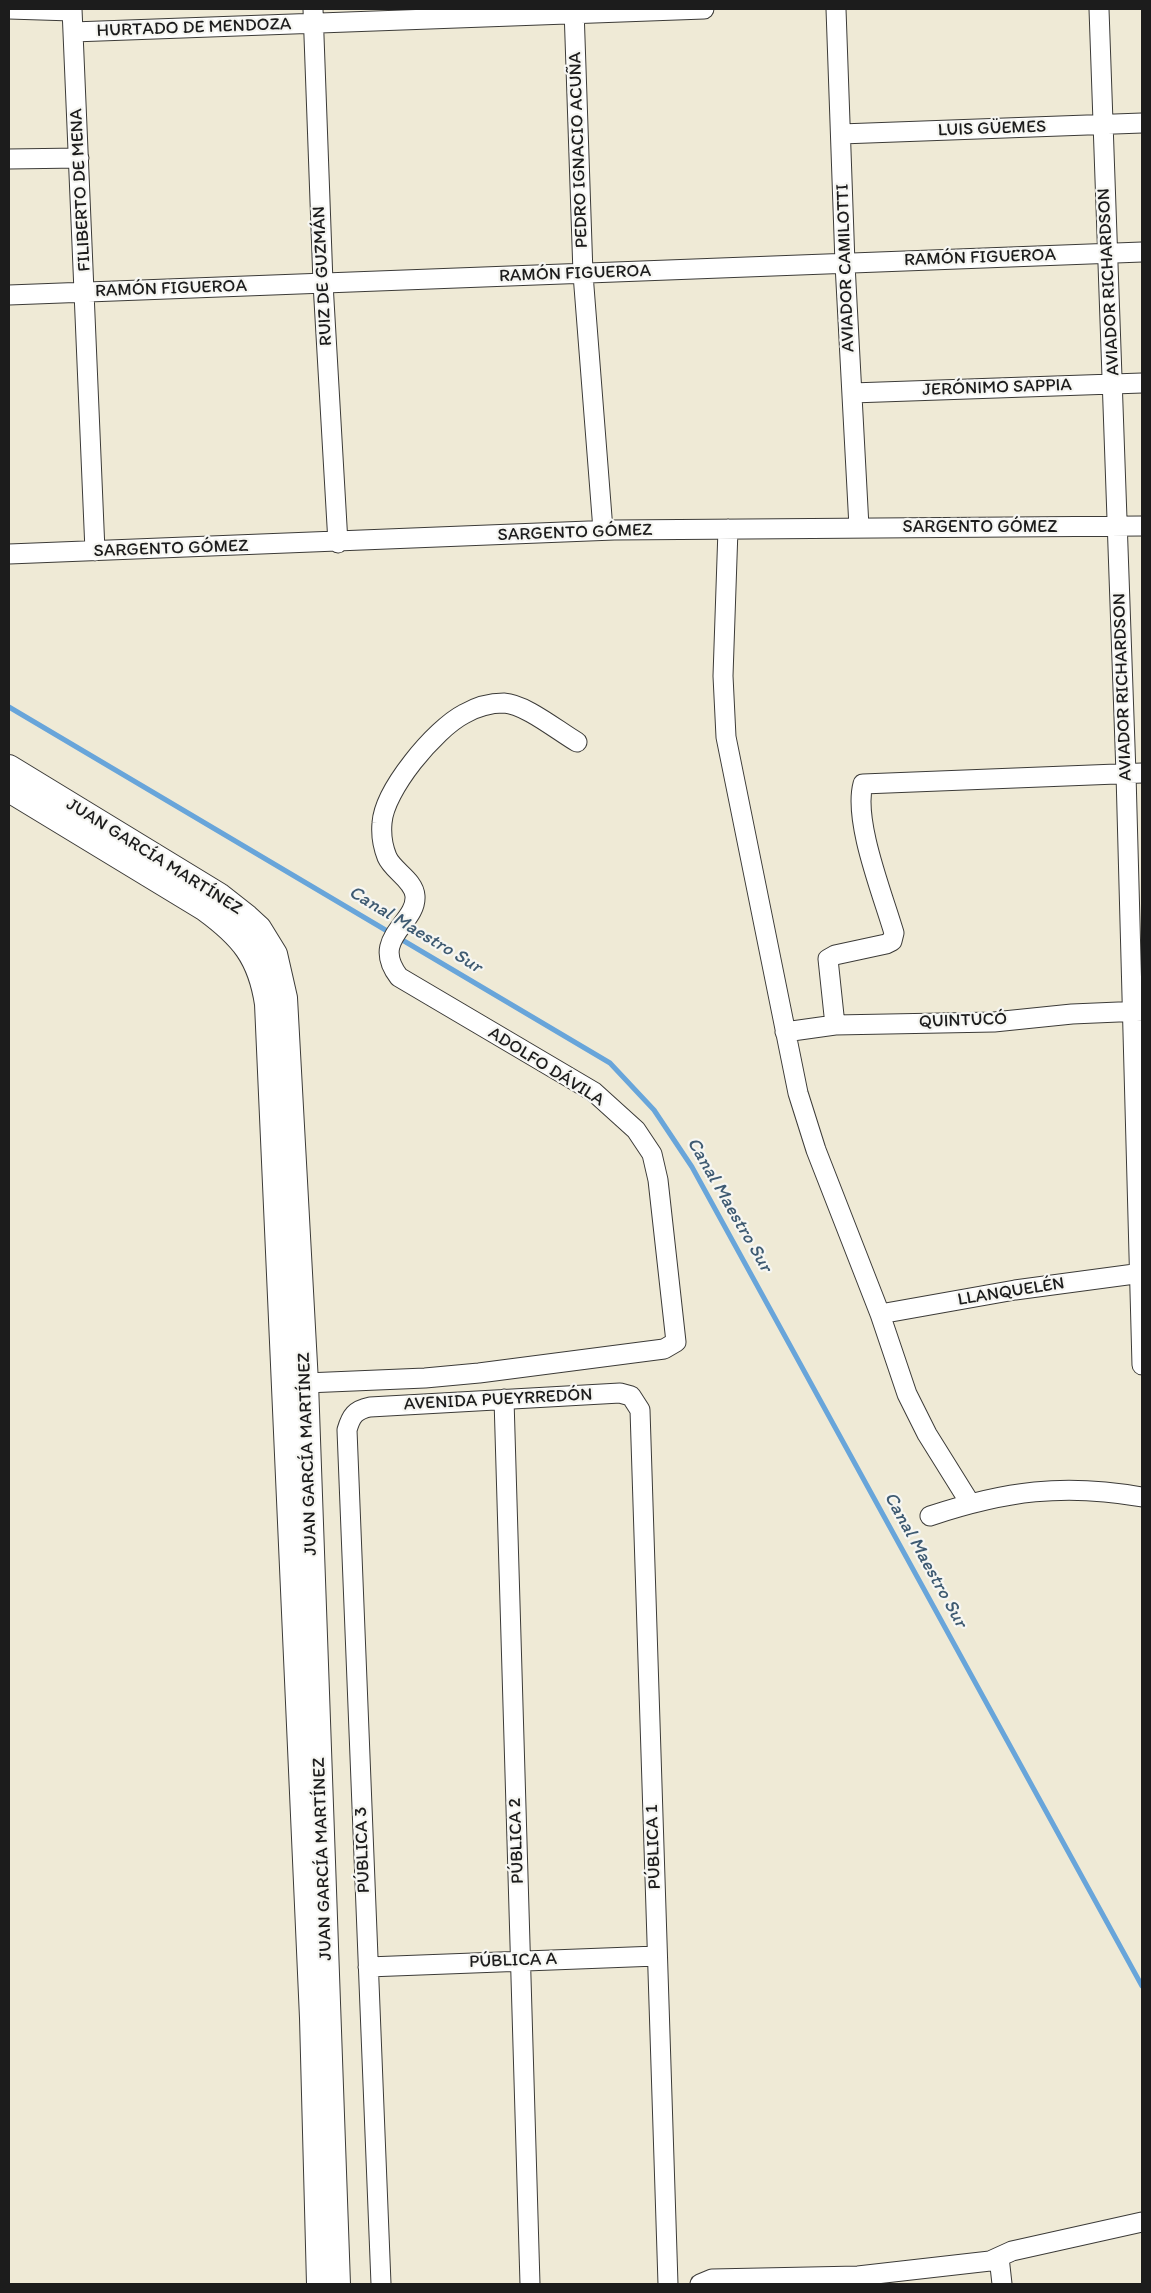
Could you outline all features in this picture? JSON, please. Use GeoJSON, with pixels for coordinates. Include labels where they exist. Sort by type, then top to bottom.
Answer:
{"type":"FeatureCollection","features":[{"type":"Feature","properties":{"kind":"main road","name":"JUAN GARCÍA MARTÍNEZ"},"geometry":{"type":"LineString","coordinates":[[9,767],[219,895],[248,917],[269,941],[280,969],[285,998],[306,1383],[338,2284]]}},
{"type":"Feature","properties":{"kind":"main road","name":"JUAN GARCÍA MARTÍNEZ"},"geometry":{"type":"LineString","coordinates":[[9,790],[205,909],[225,924],[242,940],[251,954],[264,986],[267,1004],[312,2018],[319,2284]]}},
{"type":"Feature","properties":{"kind":"street","name":"HURTADO DE MENDOZA"},"geometry":{"type":"LineString","coordinates":[[9,9],[72,10]]}},
{"type":"Feature","properties":{"kind":"street","name":"HURTADO DE MENDOZA"},"geometry":{"type":"LineString","coordinates":[[73,32],[313,16],[704,9]]}},
{"type":"Feature","properties":{"kind":"street","name":"AVIADOR CAMILOTTI"},"geometry":{"type":"LineString","coordinates":[[836,9],[845,264],[859,527]]}},
{"type":"Feature","properties":{"kind":"street","name":"AVIADOR RICHARDSON"},"geometry":{"type":"LineString","coordinates":[[1099,9],[1106,254],[1113,384],[1117,526],[1134,774],[1142,1365]]}},
{"type":"Feature","properties":{"kind":"street","name":"FILIBERTO DE MENA"},"geometry":{"type":"LineString","coordinates":[[72,10],[86,292],[95,551]]}},
{"type":"Feature","properties":{"kind":"street","name":"PEDRO IGNACIO ACUÑA"},"geometry":{"type":"LineString","coordinates":[[574,11],[583,274],[603,530]]}},
{"type":"Feature","properties":{"kind":"street","name":"RUIZ DE GUZMÁN"},"geometry":{"type":"LineString","coordinates":[[313,16],[323,283],[338,543]]}},
{"type":"Feature","properties":{"kind":"street","name":"LUIS GÜEMES"},"geometry":{"type":"LineString","coordinates":[[841,134],[1142,123]]}},
{"type":"Feature","properties":{"kind":"street"},"geometry":{"type":"LineString","coordinates":[[9,159],[79,158]]}},
{"type":"Feature","properties":{"kind":"street","name":"RAMÓN FIGUEROA"},"geometry":{"type":"LineString","coordinates":[[9,295],[1142,252]]}},
{"type":"Feature","properties":{"kind":"street","name":"JERÓNIMO SAPPIA"},"geometry":{"type":"LineString","coordinates":[[852,393],[1142,383]]}},
{"type":"Feature","properties":{"kind":"street","name":"SARGENTO GÓMEZ"},"geometry":{"type":"LineString","coordinates":[[9,554],[338,543],[603,530],[1142,526]]}},
{"type":"Feature","properties":{"kind":"street"},"geometry":{"type":"LineString","coordinates":[[728,529],[723,676],[726,737],[798,1093],[816,1150],[880,1314],[899,1375],[916,1416],[970,1503]]}},
{"type":"Feature","properties":{"kind":"street","name":"ADOLFO DÁVILA"},"geometry":{"type":"LineString","coordinates":[[306,1383],[425,1378],[479,1373],[664,1349],[676,1342],[658,1180],[652,1154],[636,1130],[594,1092],[399,977],[390,966],[388,953],[391,943],[414,905],[415,895],[411,886],[387,858],[383,844],[382,823],[386,803],[392,791],[426,746],[462,715],[482,706],[505,703],[523,709],[577,742]]}},
{"type":"Feature","properties":{"kind":"street"},"geometry":{"type":"LineString","coordinates":[[835,1025],[828,959],[835,955],[886,944],[892,941],[894,933],[863,825],[860,794],[863,784],[1134,774]]}},
{"type":"Feature","properties":{"kind":"street","name":"QUINTUCÓ"},"geometry":{"type":"LineString","coordinates":[[785,1032],[835,1025],[994,1022],[1072,1014],[1137,1011]]}},
{"type":"Feature","properties":{"kind":"street","name":"LLANQUELÉN"},"geometry":{"type":"LineString","coordinates":[[880,1314],[1015,1290],[1141,1273]]}},
{"type":"Feature","properties":{"kind":"street","name":"AVENIDA PUEYRREDÓN"},"geometry":{"type":"LineString","coordinates":[[351,1416],[362,1408],[370,1407],[620,1393],[631,1396],[640,1410]]}},
{"type":"Feature","properties":{"kind":"street","name":"PÚBLICA 2"},"geometry":{"type":"LineString","coordinates":[[504,1399],[530,2284]]}},
{"type":"Feature","properties":{"kind":"street","name":"PÚBLICA 1"},"geometry":{"type":"LineString","coordinates":[[640,1410],[668,2284]]}},
{"type":"Feature","properties":{"kind":"street","name":"PÚBLICA 3"},"geometry":{"type":"LineString","coordinates":[[351,1416],[347,1439],[381,2284]]}},
{"type":"Feature","properties":{"kind":"street"},"geometry":{"type":"LineString","coordinates":[[930,1516],[970,1503],[1002,1496],[1082,1489],[1142,1497]]}},
{"type":"Feature","properties":{"kind":"street","name":"PÚBLICA A"},"geometry":{"type":"LineString","coordinates":[[368,1967],[657,1956]]}},
{"type":"Feature","properties":{"kind":"street"},"geometry":{"type":"LineString","coordinates":[[706,2282],[858,2276],[990,2261],[1012,2251],[1142,2222]]}},
{"type":"Feature","properties":{"kind":"street"},"geometry":{"type":"LineString","coordinates":[[999,2257],[1002,2284]]}},
{"type":"Feature","properties":{"kind":"waterway","name":"Canal Maestro Sur"},"geometry":{"type":"LineString","coordinates":[[9,707],[610,1063],[654,1110],[692,1167],[1142,1986]]}}]}
